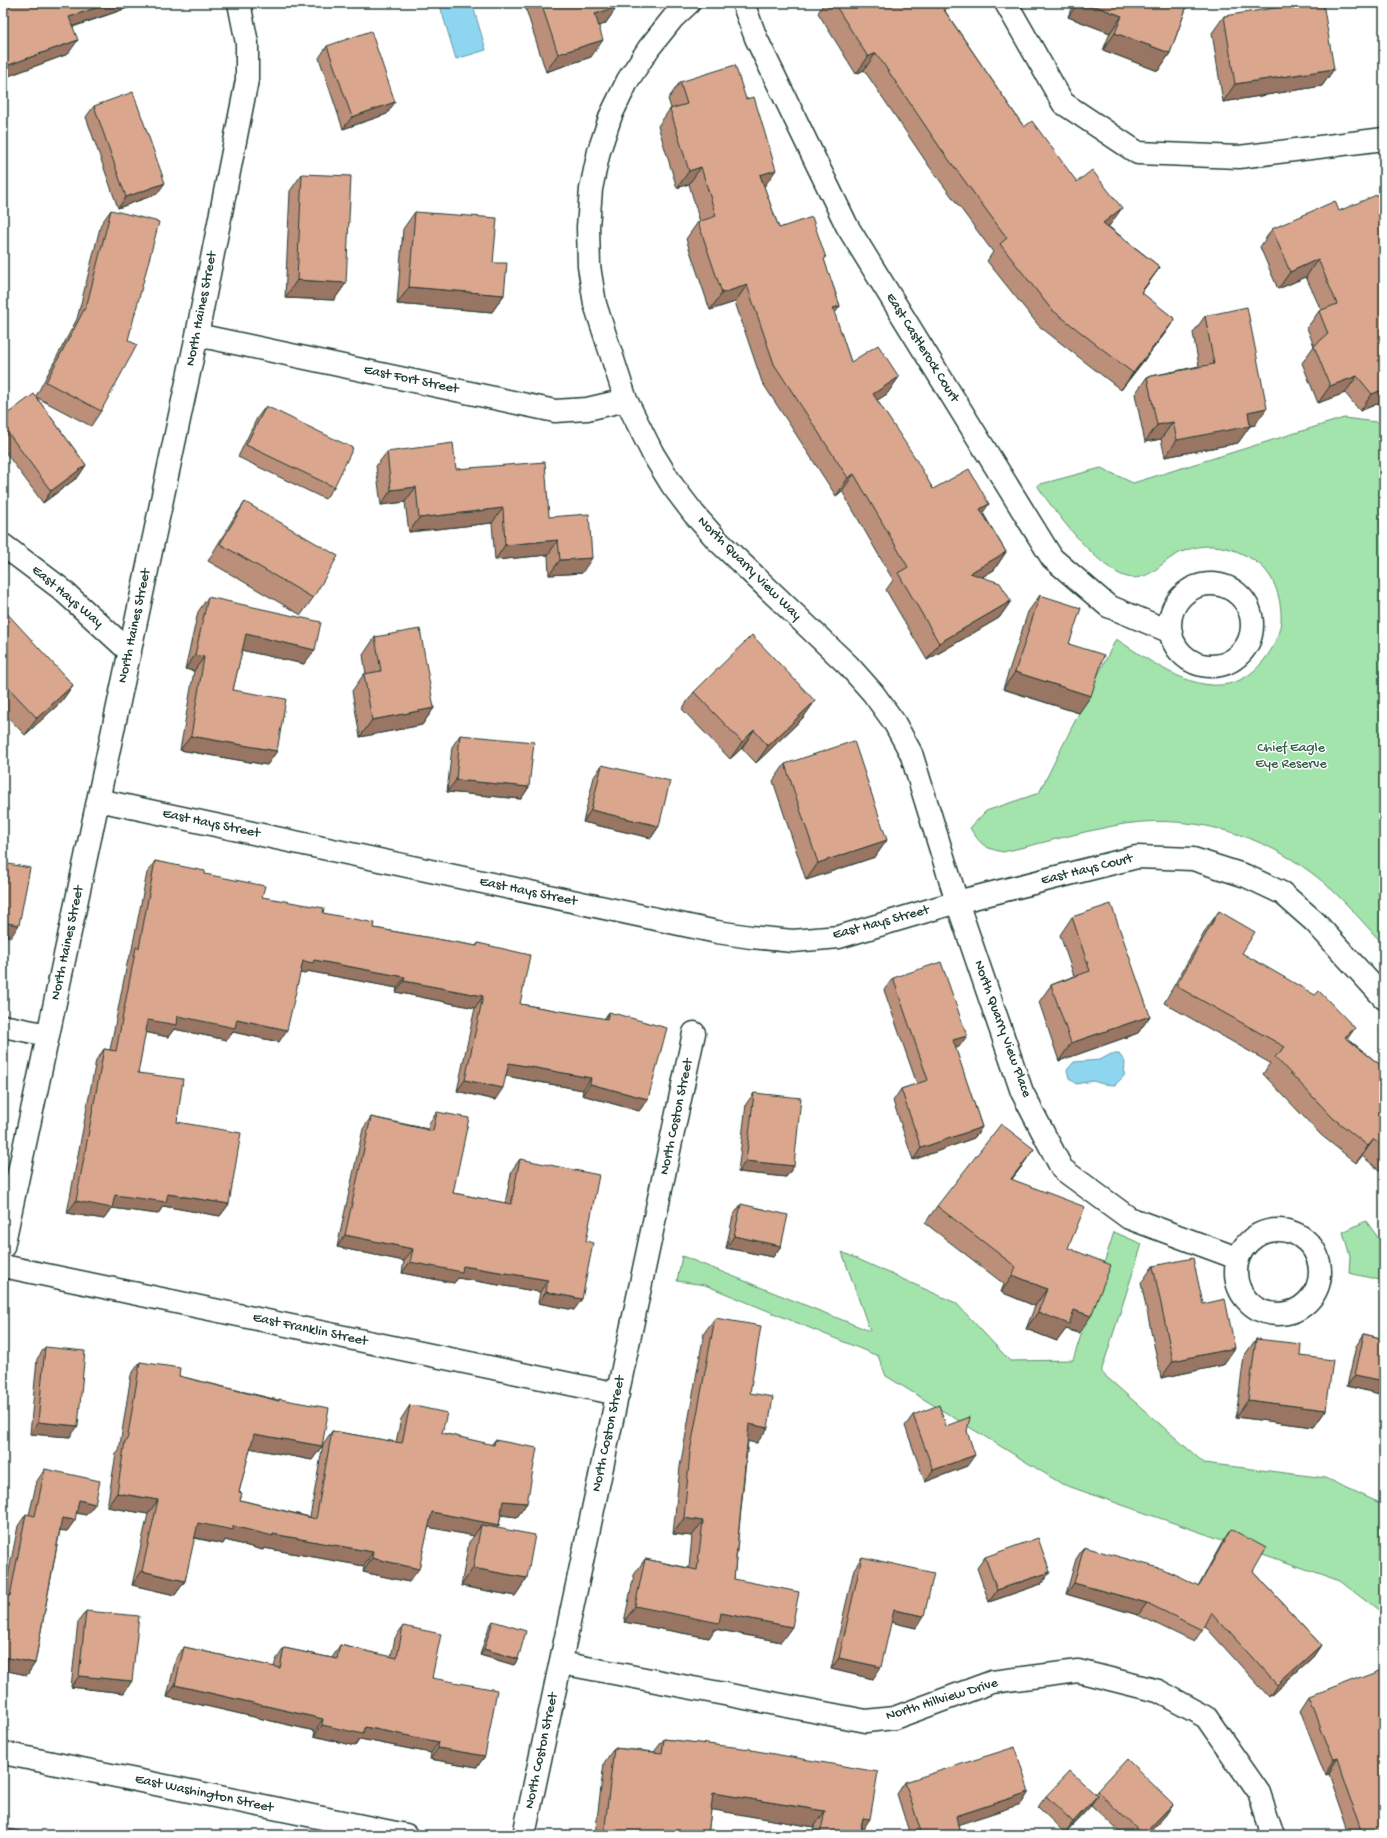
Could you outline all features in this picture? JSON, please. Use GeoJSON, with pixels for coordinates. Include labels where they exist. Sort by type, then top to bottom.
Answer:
{"type":"FeatureCollection","features":[{"type":"Feature","properties":{"kind":"street","name":"North Haines Street"},"geometry":{"type":"LineString","coordinates":[[3,1247],[197,335],[247,80],[247,43],[239,3]]}},
{"type":"Feature","properties":{"kind":"street","name":"North Quarry View Way"},"geometry":{"type":"LineString","coordinates":[[689,3],[673,18],[649,48],[628,80],[606,130],[599,151],[590,189],[588,235],[589,266],[595,304],[626,400],[653,454],[672,485],[694,514],[717,540],[849,666],[873,693],[894,722],[910,753],[957,902]]}},
{"type":"Feature","properties":{"kind":"street","name":"East Castlerock Court"},"geometry":{"type":"LineString","coordinates":[[744,3],[756,38],[847,226],[1052,558],[1108,606],[1171,632]]}},
{"type":"Feature","properties":{"kind":"street"},"geometry":{"type":"LineString","coordinates":[[1006,3],[1062,103],[1138,153],[1239,158],[1384,139]]}},
{"type":"Feature","properties":{"kind":"street","name":"East Fort Street"},"geometry":{"type":"LineString","coordinates":[[197,335],[555,411],[587,409],[626,400]]}},
{"type":"Feature","properties":{"kind":"street","name":"East Hays Way"},"geometry":{"type":"LineString","coordinates":[[3,545],[60,588],[130,652]]}},
{"type":"Feature","properties":{"kind":"street","name":"East Hays Street"},"geometry":{"type":"LineString","coordinates":[[98,800],[709,930],[751,937],[793,941],[839,937],[957,902]]}},
{"type":"Feature","properties":{"kind":"street","name":"East Hays Court"},"geometry":{"type":"LineString","coordinates":[[957,902],[1137,857],[1193,859],[1246,876],[1282,893],[1315,922],[1384,998]]}},
{"type":"Feature","properties":{"kind":"street","name":"North Quarry View Place"},"geometry":{"type":"LineString","coordinates":[[957,902],[1022,1092],[1062,1169],[1129,1218],[1237,1258]]}},
{"type":"Feature","properties":{"kind":"street"},"geometry":{"type":"LineString","coordinates":[[3,1026],[48,1035]]}},
{"type":"Feature","properties":{"kind":"street","name":"North Coston Street"},"geometry":{"type":"LineString","coordinates":[[524,1835],[694,1033]]}},
{"type":"Feature","properties":{"kind":"street","name":"East Franklin Street"},"geometry":{"type":"LineString","coordinates":[[3,1266],[618,1394]]}},
{"type":"Feature","properties":{"kind":"street","name":"North Hillview Drive"},"geometry":{"type":"LineString","coordinates":[[561,1663],[866,1721],[894,1718],[992,1682],[1078,1671],[1158,1691],[1206,1717],[1259,1793],[1273,1835]]}},
{"type":"Feature","properties":{"kind":"street","name":"East Washington Street"},"geometry":{"type":"LineString","coordinates":[[3,1753],[406,1835]]}},
{"type":"Feature","properties":{"kind":"green space","name":"Chief Eagle Eye Reserve"},"geometry":{"type":"Polygon","coordinates":[[[1344,418],[1384,423],[1384,945],[1341,899],[1313,874],[1268,846],[1244,836],[1218,829],[1192,824],[1139,822],[1099,829],[1003,852],[991,849],[980,842],[970,828],[986,811],[1039,793],[1116,639],[1167,671],[1186,679],[1205,684],[1224,685],[1242,679],[1259,666],[1274,645],[1281,621],[1279,597],[1273,582],[1265,569],[1248,557],[1226,548],[1203,546],[1192,548],[1180,553],[1145,576],[1133,578],[1127,577],[1116,572],[1103,563],[1090,551],[1053,509],[1037,485],[1101,468],[1133,483],[1344,418]]]}},
{"type":"Feature","properties":{"kind":"green space"},"geometry":{"type":"Polygon","coordinates":[[[1366,1221],[1384,1246],[1384,1281],[1349,1273],[1350,1256],[1343,1232],[1366,1221]]]}},
{"type":"Feature","properties":{"kind":"green space"},"geometry":{"type":"Polygon","coordinates":[[[1114,1232],[1142,1244],[1101,1372],[1204,1463],[1326,1478],[1384,1505],[1384,1615],[1340,1581],[1062,1484],[886,1376],[878,1356],[705,1285],[677,1281],[682,1256],[870,1331],[842,1252],[956,1303],[1010,1361],[1073,1360],[1114,1232]]]}},
{"type":"Feature","properties":{"kind":"water"},"geometry":{"type":"Polygon","coordinates":[[[449,3],[472,3],[486,50],[456,59],[440,6],[449,3]]]}},
{"type":"Feature","properties":{"kind":"water"},"geometry":{"type":"Polygon","coordinates":[[[1111,1054],[1119,1054],[1125,1062],[1124,1076],[1115,1085],[1093,1081],[1076,1084],[1069,1078],[1067,1070],[1074,1062],[1100,1060],[1111,1054]]]}},
{"type":"Feature","properties":{"kind":"building"},"geometry":{"type":"Polygon","coordinates":[[[17,3],[110,3],[69,17],[78,40],[6,66],[3,59],[3,8],[17,3]]]}},
{"type":"Feature","properties":{"kind":"building"},"geometry":{"type":"Polygon","coordinates":[[[541,3],[615,3],[617,7],[595,14],[603,40],[558,54],[541,3]]]}},
{"type":"Feature","properties":{"kind":"building"},"geometry":{"type":"Polygon","coordinates":[[[834,3],[942,3],[946,9],[944,10],[1024,127],[1032,121],[1077,182],[1092,170],[1122,208],[1103,223],[1160,267],[1141,292],[1175,319],[1133,373],[1051,309],[1000,244],[1007,238],[941,149],[876,53],[868,57],[834,3]]]}},
{"type":"Feature","properties":{"kind":"building"},"geometry":{"type":"Polygon","coordinates":[[[1087,3],[1188,3],[1170,53],[1115,33],[1122,16],[1087,3]]]}},
{"type":"Feature","properties":{"kind":"building"},"geometry":{"type":"Polygon","coordinates":[[[1305,3],[1323,3],[1334,69],[1235,84],[1224,16],[1305,3]]]}},
{"type":"Feature","properties":{"kind":"building"},"geometry":{"type":"Polygon","coordinates":[[[371,31],[395,102],[352,117],[327,46],[371,31]]]}},
{"type":"Feature","properties":{"kind":"building"},"geometry":{"type":"Polygon","coordinates":[[[735,65],[746,99],[754,97],[776,170],[760,175],[779,228],[812,217],[840,306],[833,308],[851,362],[878,345],[899,377],[873,394],[914,456],[933,489],[969,469],[989,504],[980,509],[1006,552],[970,573],[1000,583],[1011,601],[939,643],[898,573],[908,567],[854,474],[848,478],[774,364],[747,285],[722,293],[698,222],[716,216],[701,167],[689,171],[670,109],[687,104],[680,82],[735,65]]]}},
{"type":"Feature","properties":{"kind":"building"},"geometry":{"type":"Polygon","coordinates":[[[133,92],[165,183],[126,197],[94,106],[133,92]]]}},
{"type":"Feature","properties":{"kind":"building"},"geometry":{"type":"Polygon","coordinates":[[[302,174],[351,176],[346,283],[297,280],[302,174]]]}},
{"type":"Feature","properties":{"kind":"building"},"geometry":{"type":"Polygon","coordinates":[[[1381,193],[1384,200],[1384,261],[1382,262],[1384,268],[1384,389],[1372,394],[1357,376],[1330,386],[1314,346],[1328,334],[1319,311],[1337,304],[1318,259],[1290,272],[1272,229],[1335,201],[1339,211],[1381,193]]]}},
{"type":"Feature","properties":{"kind":"building"},"geometry":{"type":"Polygon","coordinates":[[[111,210],[159,222],[128,340],[137,345],[101,411],[46,382],[87,304],[111,210]]]}},
{"type":"Feature","properties":{"kind":"building"},"geometry":{"type":"Polygon","coordinates":[[[415,212],[497,218],[493,263],[507,263],[504,295],[409,287],[415,212]]]}},
{"type":"Feature","properties":{"kind":"building"},"geometry":{"type":"Polygon","coordinates":[[[1247,307],[1267,408],[1248,412],[1250,426],[1177,440],[1173,422],[1157,425],[1147,377],[1214,364],[1205,316],[1247,307]]]}},
{"type":"Feature","properties":{"kind":"building"},"geometry":{"type":"Polygon","coordinates":[[[34,394],[86,465],[51,491],[3,426],[3,417],[34,394]]]}},
{"type":"Feature","properties":{"kind":"building"},"geometry":{"type":"Polygon","coordinates":[[[266,406],[353,448],[334,487],[246,445],[266,406]]]}},
{"type":"Feature","properties":{"kind":"building"},"geometry":{"type":"Polygon","coordinates":[[[453,443],[456,469],[545,462],[549,517],[589,514],[592,558],[560,560],[558,540],[505,545],[503,508],[419,518],[416,487],[391,490],[387,452],[453,443]]]}},
{"type":"Feature","properties":{"kind":"building"},"geometry":{"type":"Polygon","coordinates":[[[245,502],[338,556],[313,598],[220,544],[245,502]]]}},
{"type":"Feature","properties":{"kind":"building"},"geometry":{"type":"Polygon","coordinates":[[[1040,595],[1081,608],[1069,644],[1104,655],[1091,696],[1015,672],[1040,595]]]}},
{"type":"Feature","properties":{"kind":"building"},"geometry":{"type":"Polygon","coordinates":[[[208,597],[321,622],[315,650],[246,634],[233,690],[286,699],[277,751],[191,736],[204,657],[195,655],[208,597]]]}},
{"type":"Feature","properties":{"kind":"building"},"geometry":{"type":"Polygon","coordinates":[[[4,610],[73,685],[37,718],[3,682],[4,610]]]}},
{"type":"Feature","properties":{"kind":"building"},"geometry":{"type":"Polygon","coordinates":[[[420,629],[434,708],[372,720],[364,674],[381,671],[375,637],[420,629]]]}},
{"type":"Feature","properties":{"kind":"building"},"geometry":{"type":"Polygon","coordinates":[[[752,635],[815,701],[768,746],[754,730],[742,742],[694,692],[752,635]]]}},
{"type":"Feature","properties":{"kind":"building"},"geometry":{"type":"Polygon","coordinates":[[[460,735],[534,742],[529,787],[456,780],[460,735]]]}},
{"type":"Feature","properties":{"kind":"building"},"geometry":{"type":"Polygon","coordinates":[[[854,741],[887,840],[818,863],[785,764],[854,741]]]}},
{"type":"Feature","properties":{"kind":"building"},"geometry":{"type":"Polygon","coordinates":[[[602,765],[670,781],[659,826],[591,810],[602,765]]]}},
{"type":"Feature","properties":{"kind":"building"},"geometry":{"type":"Polygon","coordinates":[[[155,861],[205,871],[205,874],[265,886],[262,897],[324,908],[323,913],[375,923],[374,928],[477,946],[478,943],[530,955],[520,1004],[607,1019],[609,1012],[667,1028],[648,1099],[590,1084],[591,1078],[509,1063],[503,1088],[465,1080],[483,996],[404,981],[405,977],[314,960],[313,963],[303,961],[287,1030],[237,1019],[235,1028],[178,1016],[177,1025],[148,1020],[138,1073],[183,1079],[177,1122],[241,1133],[229,1204],[168,1194],[166,1202],[115,1195],[112,1208],[76,1201],[104,1049],[116,1051],[136,947],[139,948],[155,861]]]}},
{"type":"Feature","properties":{"kind":"building"},"geometry":{"type":"Polygon","coordinates":[[[3,863],[30,868],[19,925],[7,923],[4,985],[3,985],[3,863]]]}},
{"type":"Feature","properties":{"kind":"building"},"geometry":{"type":"Polygon","coordinates":[[[1111,904],[1150,1016],[1071,1043],[1051,985],[1090,971],[1072,917],[1111,904]]]}},
{"type":"Feature","properties":{"kind":"building"},"geometry":{"type":"Polygon","coordinates":[[[1219,911],[1255,932],[1242,953],[1315,995],[1319,991],[1355,1028],[1345,1037],[1384,1068],[1384,1147],[1374,1139],[1368,1146],[1333,1118],[1275,1057],[1285,1047],[1176,986],[1219,911]]]}},
{"type":"Feature","properties":{"kind":"building"},"geometry":{"type":"Polygon","coordinates":[[[941,962],[967,1036],[953,1040],[982,1127],[921,1148],[901,1089],[928,1080],[893,978],[941,962]]]}},
{"type":"Feature","properties":{"kind":"building"},"geometry":{"type":"Polygon","coordinates":[[[754,1093],[801,1098],[794,1166],[746,1161],[754,1093]]]}},
{"type":"Feature","properties":{"kind":"building"},"geometry":{"type":"Polygon","coordinates":[[[437,1112],[469,1118],[453,1193],[511,1204],[520,1159],[599,1175],[586,1241],[593,1243],[582,1299],[546,1292],[548,1280],[463,1266],[462,1272],[410,1262],[413,1249],[345,1235],[371,1117],[433,1131],[437,1112]]]}},
{"type":"Feature","properties":{"kind":"building"},"geometry":{"type":"Polygon","coordinates":[[[1001,1124],[1034,1149],[1011,1179],[1085,1207],[1068,1248],[1111,1265],[1091,1316],[1074,1310],[1069,1324],[1038,1312],[1047,1289],[1013,1275],[1016,1267],[937,1206],[1001,1124]]]}},
{"type":"Feature","properties":{"kind":"building"},"geometry":{"type":"Polygon","coordinates":[[[741,1204],[788,1215],[781,1246],[734,1236],[741,1204]]]}},
{"type":"Feature","properties":{"kind":"building"},"geometry":{"type":"Polygon","coordinates":[[[1193,1258],[1203,1304],[1225,1299],[1235,1348],[1173,1361],[1153,1266],[1193,1258]]]}},
{"type":"Feature","properties":{"kind":"building"},"geometry":{"type":"Polygon","coordinates":[[[715,1318],[761,1326],[750,1393],[773,1397],[768,1428],[749,1424],[734,1579],[799,1592],[792,1627],[721,1613],[719,1623],[635,1606],[645,1559],[697,1570],[703,1521],[684,1518],[690,1452],[715,1318]]]}},
{"type":"Feature","properties":{"kind":"building"},"geometry":{"type":"Polygon","coordinates":[[[1364,1334],[1384,1339],[1384,1381],[1355,1375],[1364,1334]]]}},
{"type":"Feature","properties":{"kind":"building"},"geometry":{"type":"Polygon","coordinates":[[[1256,1339],[1301,1344],[1300,1356],[1333,1360],[1326,1410],[1248,1400],[1256,1339]]]}},
{"type":"Feature","properties":{"kind":"building"},"geometry":{"type":"Polygon","coordinates":[[[45,1347],[85,1351],[78,1426],[38,1422],[45,1347]]]}},
{"type":"Feature","properties":{"kind":"building"},"geometry":{"type":"Polygon","coordinates":[[[140,1362],[180,1368],[179,1376],[279,1401],[279,1399],[329,1408],[322,1446],[254,1434],[239,1492],[242,1493],[240,1500],[316,1519],[332,1431],[402,1443],[410,1405],[447,1413],[442,1433],[494,1445],[495,1440],[537,1448],[527,1503],[503,1501],[499,1525],[432,1512],[419,1569],[372,1558],[373,1552],[273,1534],[273,1536],[233,1526],[233,1530],[198,1523],[185,1581],[142,1571],[158,1500],[117,1493],[140,1362]]]}},
{"type":"Feature","properties":{"kind":"building"},"geometry":{"type":"Polygon","coordinates":[[[939,1405],[946,1426],[970,1417],[967,1431],[975,1455],[933,1470],[913,1415],[939,1405]]]}},
{"type":"Feature","properties":{"kind":"building"},"geometry":{"type":"Polygon","coordinates":[[[45,1469],[100,1481],[95,1504],[79,1500],[75,1520],[62,1518],[35,1663],[3,1657],[3,1595],[10,1596],[26,1514],[35,1516],[45,1469]]]}},
{"type":"Feature","properties":{"kind":"building"},"geometry":{"type":"Polygon","coordinates":[[[481,1525],[535,1535],[527,1578],[473,1568],[481,1525]]]}},
{"type":"Feature","properties":{"kind":"building"},"geometry":{"type":"Polygon","coordinates":[[[1231,1529],[1266,1548],[1253,1571],[1321,1645],[1277,1685],[1211,1612],[1202,1630],[1147,1603],[1074,1583],[1084,1547],[1163,1569],[1199,1586],[1231,1529]]]}},
{"type":"Feature","properties":{"kind":"building"},"geometry":{"type":"Polygon","coordinates":[[[1038,1538],[1050,1572],[997,1590],[985,1557],[1038,1538]]]}},
{"type":"Feature","properties":{"kind":"building"},"geometry":{"type":"Polygon","coordinates":[[[862,1557],[934,1573],[924,1616],[894,1610],[881,1667],[839,1658],[862,1557]]]}},
{"type":"Feature","properties":{"kind":"building"},"geometry":{"type":"Polygon","coordinates":[[[86,1611],[139,1616],[132,1681],[79,1676],[86,1611]]]}},
{"type":"Feature","properties":{"kind":"building"},"geometry":{"type":"Polygon","coordinates":[[[493,1621],[526,1631],[518,1659],[484,1649],[493,1621]]]}},
{"type":"Feature","properties":{"kind":"building"},"geometry":{"type":"Polygon","coordinates":[[[403,1626],[441,1634],[432,1678],[497,1690],[485,1756],[438,1748],[439,1742],[365,1727],[363,1734],[322,1725],[323,1719],[175,1685],[184,1647],[280,1668],[284,1648],[337,1659],[340,1645],[397,1658],[403,1626]]]}},
{"type":"Feature","properties":{"kind":"building"},"geometry":{"type":"Polygon","coordinates":[[[1384,1668],[1384,1835],[1363,1835],[1337,1760],[1334,1761],[1309,1697],[1384,1668]]]}},
{"type":"Feature","properties":{"kind":"building"},"geometry":{"type":"Polygon","coordinates":[[[664,1739],[751,1749],[878,1772],[870,1819],[863,1818],[859,1835],[820,1835],[825,1811],[713,1793],[708,1835],[604,1835],[614,1748],[662,1753],[664,1739]]]}},
{"type":"Feature","properties":{"kind":"building"},"geometry":{"type":"Polygon","coordinates":[[[1015,1747],[1029,1792],[956,1816],[960,1835],[922,1835],[905,1782],[1015,1747]]]}},
{"type":"Feature","properties":{"kind":"building"},"geometry":{"type":"Polygon","coordinates":[[[1127,1759],[1173,1804],[1143,1835],[1097,1791],[1127,1759]]]}},
{"type":"Feature","properties":{"kind":"building"},"geometry":{"type":"Polygon","coordinates":[[[1070,1771],[1097,1796],[1073,1822],[1046,1796],[1070,1771]]]}},
{"type":"Feature","properties":{"kind":"building"},"geometry":{"type":"Polygon","coordinates":[[[3,1828],[42,1835],[3,1835],[3,1828]]]}}]}
